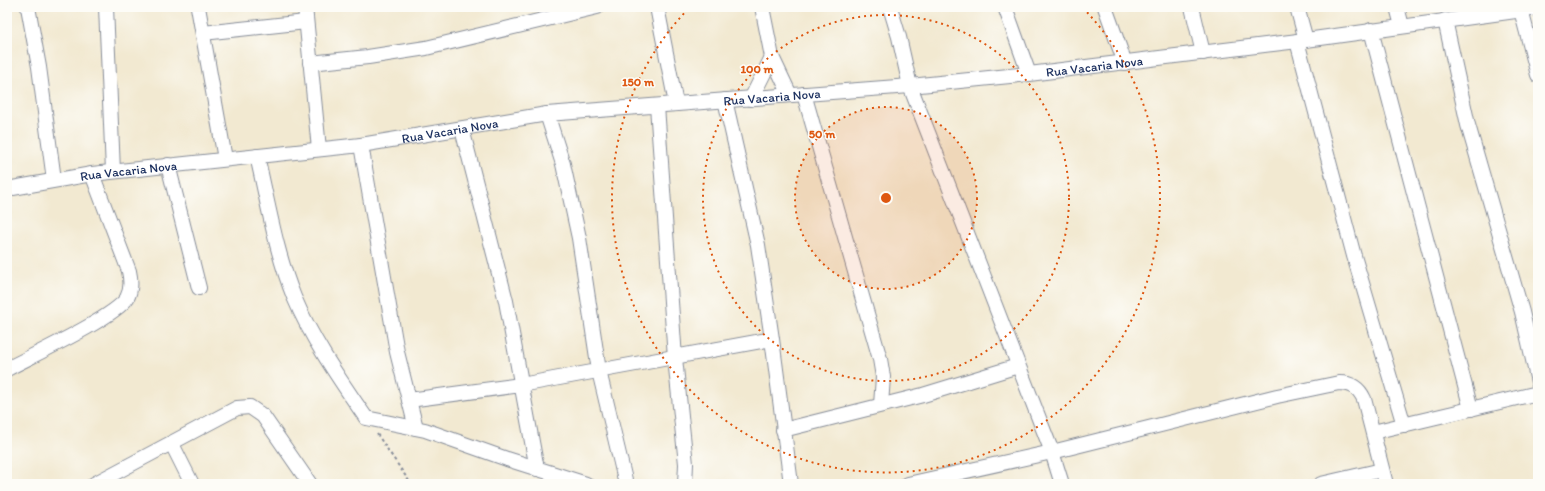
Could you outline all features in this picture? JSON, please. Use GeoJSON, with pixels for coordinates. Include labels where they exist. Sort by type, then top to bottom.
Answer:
{"type":"FeatureCollection","features":[{"type":"Feature","properties":{"kind":"street"},"geometry":{"type":"LineString","coordinates":[[28,7],[39,67],[54,180]]}},
{"type":"Feature","properties":{"kind":"street"},"geometry":{"type":"LineString","coordinates":[[106,7],[112,171]]}},
{"type":"Feature","properties":{"kind":"street"},"geometry":{"type":"LineString","coordinates":[[198,7],[225,159]]}},
{"type":"Feature","properties":{"kind":"street"},"geometry":{"type":"LineString","coordinates":[[305,7],[319,149]]}},
{"type":"Feature","properties":{"kind":"street"},"geometry":{"type":"LineString","coordinates":[[310,63],[368,57],[426,48],[597,7]]}},
{"type":"Feature","properties":{"kind":"street"},"geometry":{"type":"LineString","coordinates":[[658,7],[676,104]]}},
{"type":"Feature","properties":{"kind":"street"},"geometry":{"type":"LineString","coordinates":[[762,7],[772,57],[797,94],[880,359],[883,377],[881,405]]}},
{"type":"Feature","properties":{"kind":"street"},"geometry":{"type":"LineString","coordinates":[[890,7],[899,37],[910,86],[1052,452],[1062,484]]}},
{"type":"Feature","properties":{"kind":"street"},"geometry":{"type":"LineString","coordinates":[[1004,7],[1029,74]]}},
{"type":"Feature","properties":{"kind":"street"},"geometry":{"type":"LineString","coordinates":[[1106,7],[1125,63]]}},
{"type":"Feature","properties":{"kind":"street"},"geometry":{"type":"LineString","coordinates":[[1192,7],[1203,53]]}},
{"type":"Feature","properties":{"kind":"street"},"geometry":{"type":"LineString","coordinates":[[1297,7],[1302,41],[1354,256],[1404,425]]}},
{"type":"Feature","properties":{"kind":"street"},"geometry":{"type":"LineString","coordinates":[[1397,7],[1402,26]]}},
{"type":"Feature","properties":{"kind":"street","name":"Rua Vacaria Nova"},"geometry":{"type":"LineString","coordinates":[[7,189],[112,171],[362,145],[547,114],[910,86],[1029,74],[1302,41],[1445,20],[1473,12],[1538,8]]}},
{"type":"Feature","properties":{"kind":"street"},"geometry":{"type":"LineString","coordinates":[[1521,10],[1538,75]]}},
{"type":"Feature","properties":{"kind":"street"},"geometry":{"type":"LineString","coordinates":[[1445,20],[1468,125],[1522,312],[1538,382]]}},
{"type":"Feature","properties":{"kind":"street"},"geometry":{"type":"LineString","coordinates":[[203,33],[306,22]]}},
{"type":"Feature","properties":{"kind":"street"},"geometry":{"type":"LineString","coordinates":[[1371,30],[1471,408]]}},
{"type":"Feature","properties":{"kind":"street"},"geometry":{"type":"LineString","coordinates":[[751,99],[772,57]]}},
{"type":"Feature","properties":{"kind":"street"},"geometry":{"type":"LineString","coordinates":[[725,100],[758,245],[772,339],[783,430],[792,484]]}},
{"type":"Feature","properties":{"kind":"street"},"geometry":{"type":"LineString","coordinates":[[657,106],[675,358],[686,464],[686,484]]}},
{"type":"Feature","properties":{"kind":"street"},"geometry":{"type":"LineString","coordinates":[[547,114],[563,164],[579,238],[599,371],[626,484]]}},
{"type":"Feature","properties":{"kind":"street"},"geometry":{"type":"LineString","coordinates":[[462,129],[506,301],[537,469]]}},
{"type":"Feature","properties":{"kind":"street"},"geometry":{"type":"LineString","coordinates":[[362,145],[396,344],[416,428]]}},
{"type":"Feature","properties":{"kind":"street"},"geometry":{"type":"LineString","coordinates":[[257,156],[278,248],[294,297],[337,376],[366,418],[416,428],[586,484]]}},
{"type":"Feature","properties":{"kind":"street"},"geometry":{"type":"LineString","coordinates":[[168,165],[199,288]]}},
{"type":"Feature","properties":{"kind":"street"},"geometry":{"type":"LineString","coordinates":[[7,369],[108,314],[124,301],[129,291],[131,285],[129,271],[92,174]]}},
{"type":"Feature","properties":{"kind":"street"},"geometry":{"type":"LineString","coordinates":[[409,400],[521,386],[772,339]]}},
{"type":"Feature","properties":{"kind":"street"},"geometry":{"type":"LineString","coordinates":[[783,430],[923,395],[1018,366]]}},
{"type":"Feature","properties":{"kind":"street"},"geometry":{"type":"LineString","coordinates":[[908,484],[1052,452],[1276,396],[1340,383],[1352,385],[1361,393],[1373,432],[1386,484]]}},
{"type":"Feature","properties":{"kind":"street"},"geometry":{"type":"LineString","coordinates":[[1373,432],[1538,392]]}},
{"type":"Feature","properties":{"kind":"street"},"geometry":{"type":"LineString","coordinates":[[94,484],[172,444],[237,408],[250,407],[263,416],[310,484]]}},
{"type":"Feature","properties":{"kind":"street"},"geometry":{"type":"LineString","coordinates":[[172,444],[192,484]]}},
{"type":"Feature","properties":{"kind":"street"},"geometry":{"type":"LineString","coordinates":[[1322,484],[1382,470]]}},
{"type":"Feature","properties":{"kind":"path"},"geometry":{"type":"LineString","coordinates":[[366,418],[411,484]]}}]}
